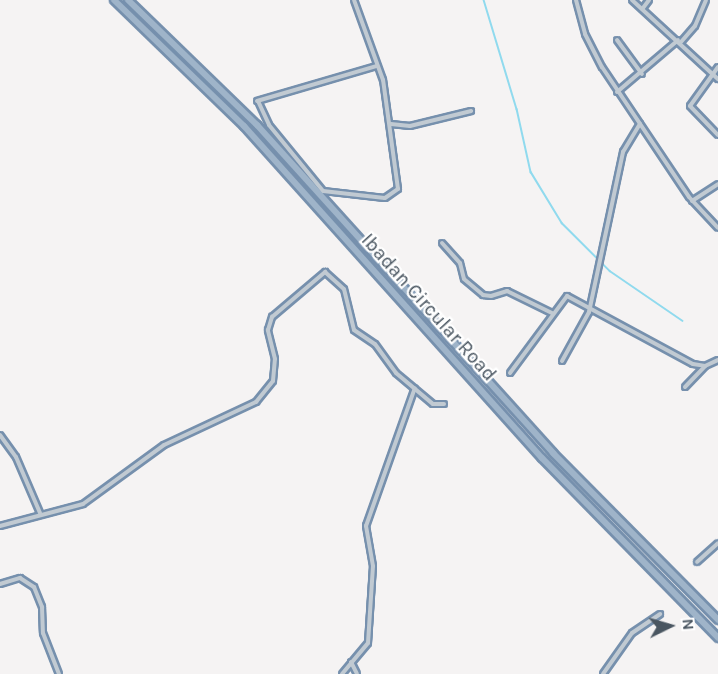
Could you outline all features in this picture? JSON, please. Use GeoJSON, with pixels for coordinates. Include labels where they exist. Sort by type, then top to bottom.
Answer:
{"type":"FeatureCollection","features":[{"type":"Feature","properties":{"kind":"highway","name":"Ibadan Circular Road"},"geometry":{"type":"LineString","coordinates":[[114,0],[244,126],[542,458],[718,638]]}},
{"type":"Feature","properties":{"kind":"highway","name":"Ibadan Circular Road"},"geometry":{"type":"LineString","coordinates":[[128,0],[257,125],[553,453],[718,620]]}},
{"type":"Feature","properties":{"kind":"street"},"geometry":{"type":"LineString","coordinates":[[354,0],[377,66],[390,124],[398,189],[386,198],[323,191],[269,125],[257,101],[377,66]]}},
{"type":"Feature","properties":{"kind":"street"},"geometry":{"type":"LineString","coordinates":[[576,0],[585,34],[617,92],[692,201],[718,228]]}},
{"type":"Feature","properties":{"kind":"street"},"geometry":{"type":"LineString","coordinates":[[632,0],[680,41],[718,79]]}},
{"type":"Feature","properties":{"kind":"street"},"geometry":{"type":"LineString","coordinates":[[643,8],[649,0]]}},
{"type":"Feature","properties":{"kind":"street"},"geometry":{"type":"LineString","coordinates":[[617,92],[642,74],[695,26],[706,0]]}},
{"type":"Feature","properties":{"kind":"street"},"geometry":{"type":"LineString","coordinates":[[617,40],[642,74]]}},
{"type":"Feature","properties":{"kind":"street"},"geometry":{"type":"LineString","coordinates":[[718,68],[690,106],[718,135]]}},
{"type":"Feature","properties":{"kind":"street"},"geometry":{"type":"LineString","coordinates":[[390,124],[410,126],[471,111]]}},
{"type":"Feature","properties":{"kind":"street"},"geometry":{"type":"LineString","coordinates":[[562,361],[590,308],[604,257],[623,152],[640,124]]}},
{"type":"Feature","properties":{"kind":"street"},"geometry":{"type":"LineString","coordinates":[[692,201],[718,184]]}},
{"type":"Feature","properties":{"kind":"street"},"geometry":{"type":"LineString","coordinates":[[442,243],[460,263],[464,279],[483,295],[491,296],[507,291],[552,313]]}},
{"type":"Feature","properties":{"kind":"street"},"geometry":{"type":"LineString","coordinates":[[0,526],[40,513],[83,504],[164,445],[256,402],[273,381],[275,358],[268,330],[273,317],[326,272],[344,289],[354,330],[375,344],[396,373],[433,404],[444,404]]}},
{"type":"Feature","properties":{"kind":"street"},"geometry":{"type":"LineString","coordinates":[[510,373],[552,313],[567,296],[693,364],[705,366]]}},
{"type":"Feature","properties":{"kind":"street"},"geometry":{"type":"LineString","coordinates":[[685,387],[705,366],[718,360]]}},
{"type":"Feature","properties":{"kind":"street"},"geometry":{"type":"LineString","coordinates":[[342,674],[368,643],[373,567],[366,526],[415,388]]}},
{"type":"Feature","properties":{"kind":"street"},"geometry":{"type":"LineString","coordinates":[[0,435],[16,457],[40,513]]}},
{"type":"Feature","properties":{"kind":"street"},"geometry":{"type":"LineString","coordinates":[[697,562],[718,543]]}},
{"type":"Feature","properties":{"kind":"street"},"geometry":{"type":"LineString","coordinates":[[0,584],[20,578],[34,587],[42,607],[43,633],[59,674]]}},
{"type":"Feature","properties":{"kind":"street"},"geometry":{"type":"LineString","coordinates":[[603,674],[632,633],[660,614]]}},
{"type":"Feature","properties":{"kind":"street"},"geometry":{"type":"LineString","coordinates":[[351,662],[357,674]]}},
{"type":"Feature","properties":{"kind":"waterway"},"geometry":{"type":"LineString","coordinates":[[484,0],[517,109],[531,172],[562,223],[610,271],[683,321]]}}]}
